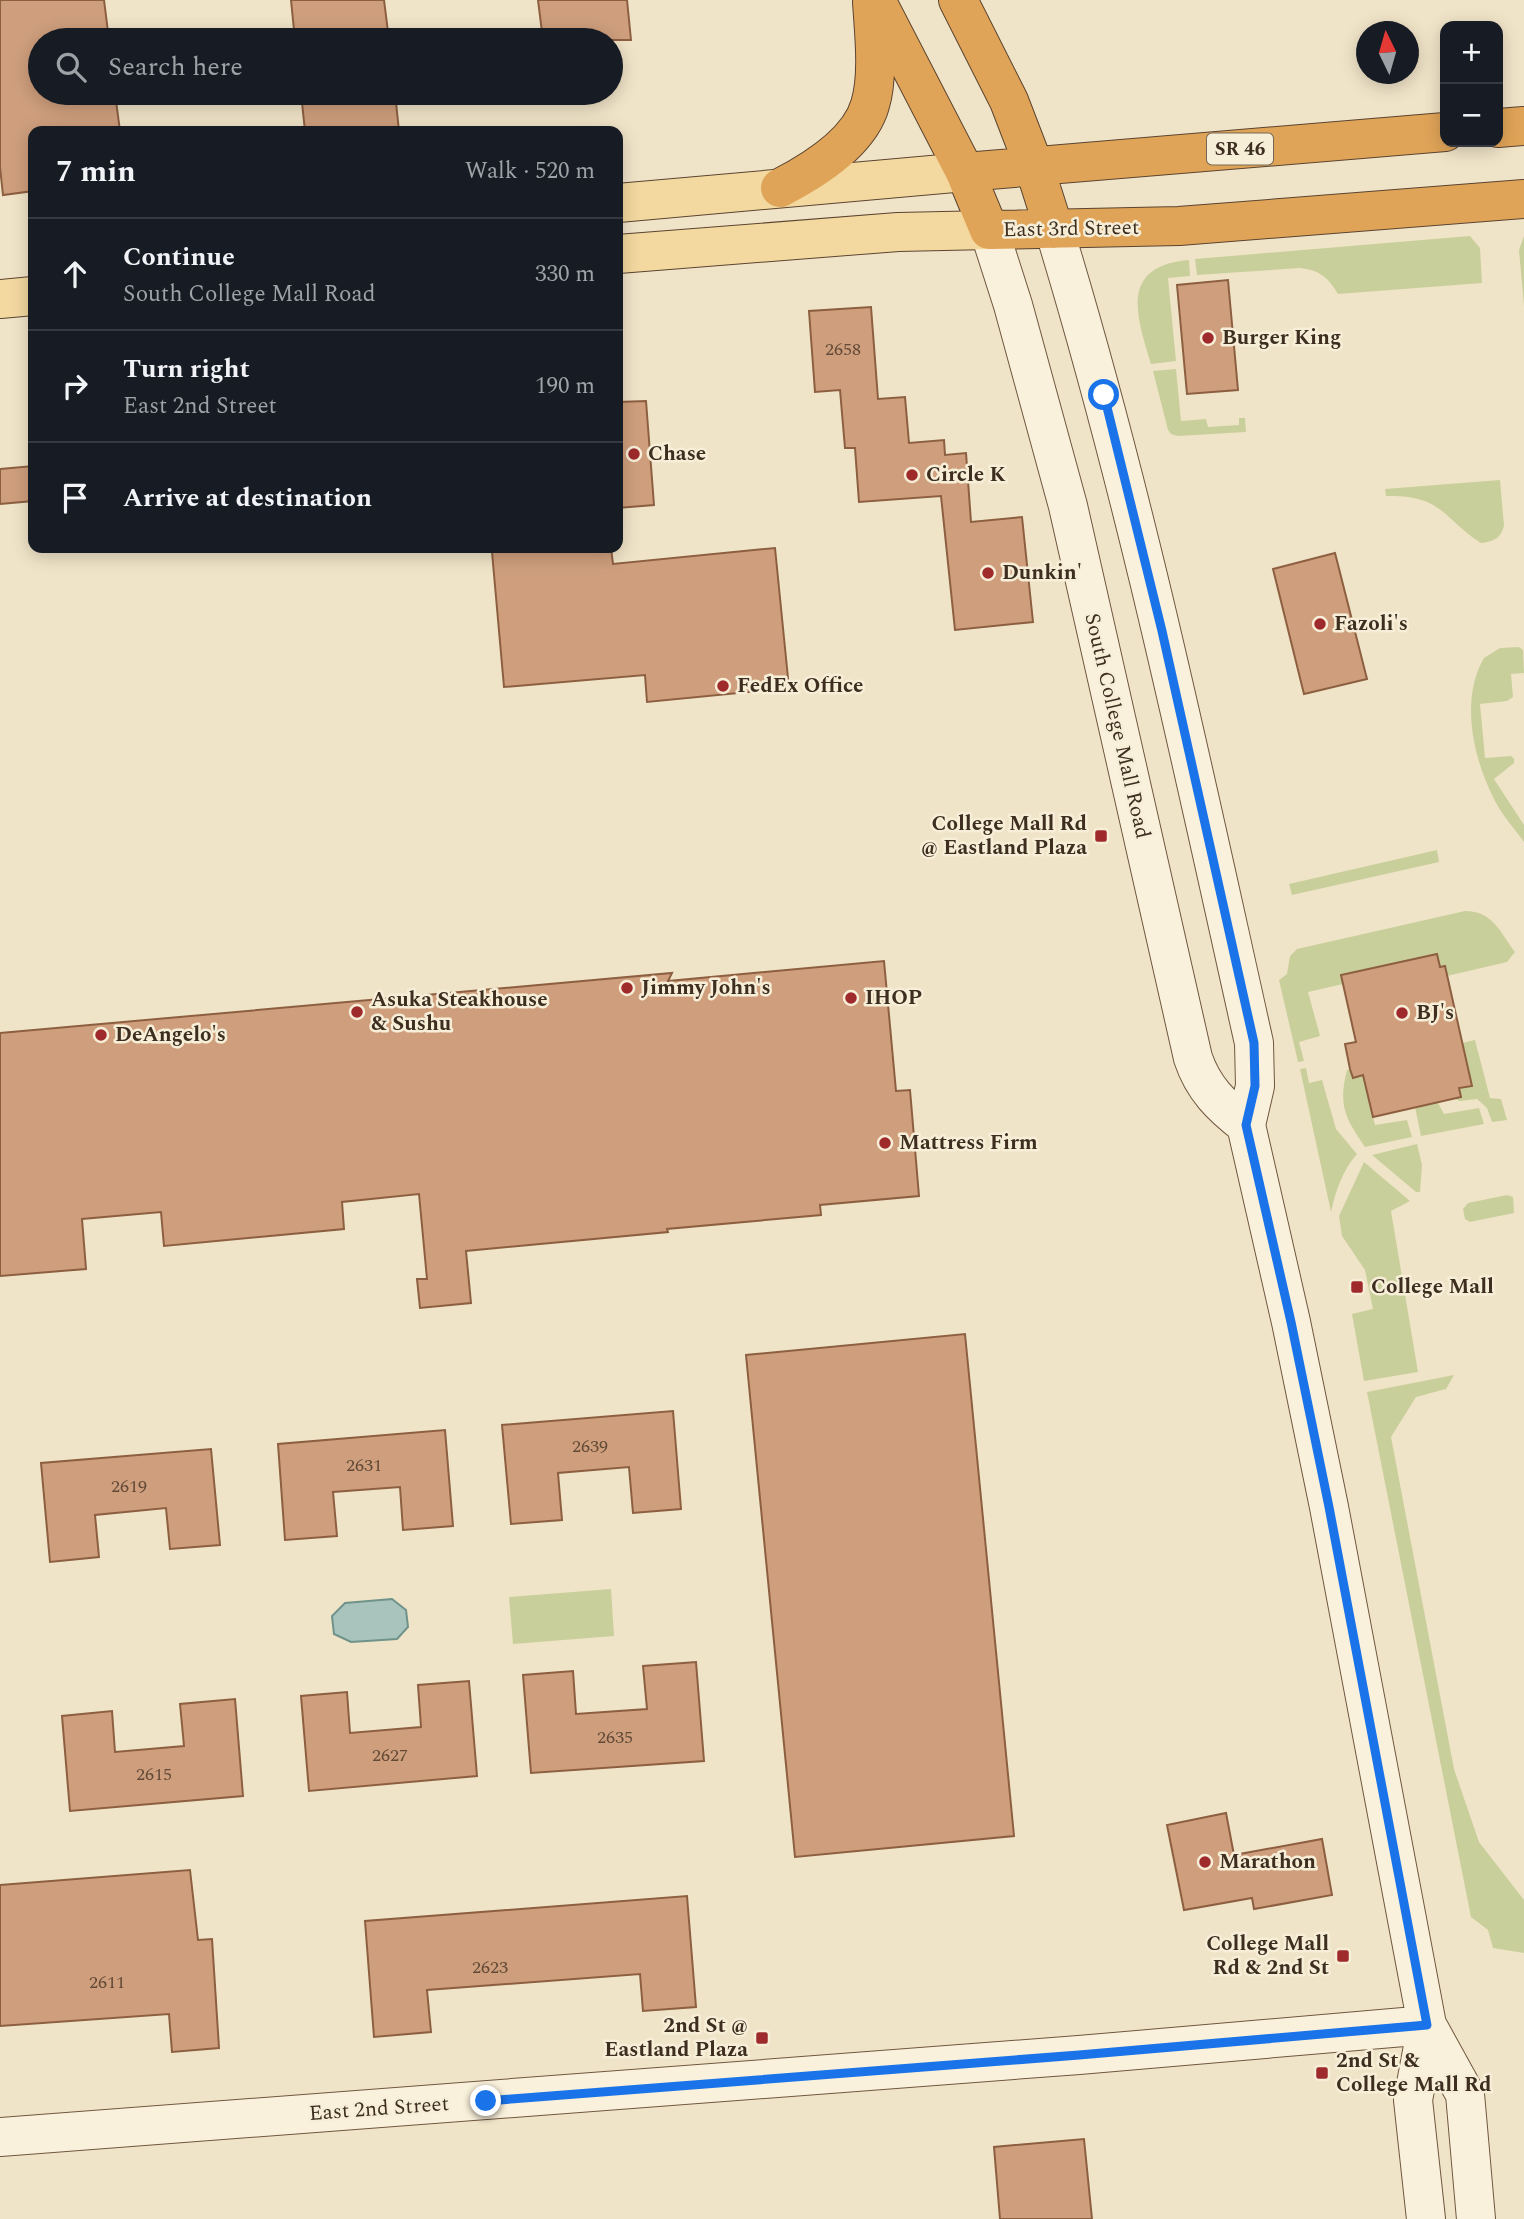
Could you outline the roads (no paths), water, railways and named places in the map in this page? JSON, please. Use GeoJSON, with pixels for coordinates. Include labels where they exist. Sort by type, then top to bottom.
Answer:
{"type":"FeatureCollection","features":[{"type":"Feature","properties":{"kind":"highway"},"geometry":{"type":"LineString","coordinates":[[874,0],[965,172],[989,230]]}},
{"type":"Feature","properties":{"kind":"highway"},"geometry":{"type":"LineString","coordinates":[[780,188],[828,157],[853,134],[867,114],[873,85],[874,0]]}},
{"type":"Feature","properties":{"kind":"highway"},"geometry":{"type":"LineString","coordinates":[[958,0],[999,79],[1034,166],[1054,229]]}},
{"type":"Feature","properties":{"kind":"highway"},"geometry":{"type":"LineString","coordinates":[[1503,128],[1524,126]]}},
{"type":"Feature","properties":{"kind":"highway","name":"SR 46"},"geometry":{"type":"LineString","coordinates":[[1034,166],[1440,132]]}},
{"type":"Feature","properties":{"kind":"highway"},"geometry":{"type":"LineString","coordinates":[[965,172],[1034,166]]}},
{"type":"Feature","properties":{"kind":"highway","name":"East 3rd Street"},"geometry":{"type":"LineString","coordinates":[[989,230],[1179,226],[1524,199]]}},
{"type":"Feature","properties":{"kind":"main road"},"geometry":{"type":"LineString","coordinates":[[623,203],[965,172]]}},
{"type":"Feature","properties":{"kind":"main road"},"geometry":{"type":"LineString","coordinates":[[1054,229],[1104,395],[1144,553],[1254,1043],[1256,1079],[1246,1125],[1291,1322],[1329,1507],[1427,2025],[1465,2094],[1476,2219]]}},
{"type":"Feature","properties":{"kind":"main road","name":"East 3rd Street"},"geometry":{"type":"LineString","coordinates":[[623,254],[898,232],[989,230]]}},
{"type":"Feature","properties":{"kind":"main road","name":"South College Mall Road"},"geometry":{"type":"LineString","coordinates":[[989,230],[1013,305],[1068,506],[1193,1058],[1201,1079],[1210,1092],[1227,1111],[1246,1125]]}},
{"type":"Feature","properties":{"kind":"main road"},"geometry":{"type":"LineString","coordinates":[[0,299],[28,296]]}},
{"type":"Feature","properties":{"kind":"main road"},"geometry":{"type":"LineString","coordinates":[[1427,2025],[1413,2100],[1435,2216]]}},
{"type":"Feature","properties":{"kind":"main road","name":"East 2nd Street"},"geometry":{"type":"LineString","coordinates":[[0,2137],[1079,2055],[1427,2025]]}},
{"type":"Feature","properties":{"kind":"water"},"geometry":{"type":"Polygon","coordinates":[[[392,1599],[406,1610],[408,1627],[397,1639],[351,1642],[334,1634],[332,1616],[345,1603],[392,1599]]]}},
{"type":"Feature","properties":{"kind":"place","name":"Burger King"},"geometry":{"type":"Point","coordinates":[1208,338]}},
{"type":"Feature","properties":{"kind":"place","name":"Chase"},"geometry":{"type":"Point","coordinates":[634,454]}},
{"type":"Feature","properties":{"kind":"place","name":"Circle K"},"geometry":{"type":"Point","coordinates":[912,475]}},
{"type":"Feature","properties":{"kind":"place","name":"Dunkin'"},"geometry":{"type":"Point","coordinates":[988,573]}},
{"type":"Feature","properties":{"kind":"place","name":"Fazoli's"},"geometry":{"type":"Point","coordinates":[1320,624]}},
{"type":"Feature","properties":{"kind":"place","name":"FedEx Office"},"geometry":{"type":"Point","coordinates":[723,686]}},
{"type":"Feature","properties":{"kind":"place","name":"College Mall Rd @ Eastland Plaza"},"geometry":{"type":"Point","coordinates":[1101,836]}},
{"type":"Feature","properties":{"kind":"place","name":"Jimmy John's"},"geometry":{"type":"Point","coordinates":[627,988]}},
{"type":"Feature","properties":{"kind":"place","name":"IHOP"},"geometry":{"type":"Point","coordinates":[851,998]}},
{"type":"Feature","properties":{"kind":"place","name":"Asuka Steakhouse & Sushu"},"geometry":{"type":"Point","coordinates":[357,1012]}},
{"type":"Feature","properties":{"kind":"place","name":"BJ's"},"geometry":{"type":"Point","coordinates":[1402,1013]}},
{"type":"Feature","properties":{"kind":"place","name":"DeAngelo's"},"geometry":{"type":"Point","coordinates":[101,1035]}},
{"type":"Feature","properties":{"kind":"place","name":"Mattress Firm"},"geometry":{"type":"Point","coordinates":[885,1143]}},
{"type":"Feature","properties":{"kind":"place","name":"College Mall"},"geometry":{"type":"Point","coordinates":[1357,1287]}},
{"type":"Feature","properties":{"kind":"place","name":"Marathon"},"geometry":{"type":"Point","coordinates":[1205,1862]}},
{"type":"Feature","properties":{"kind":"place","name":"College Mall Rd & 2nd St"},"geometry":{"type":"Point","coordinates":[1343,1956]}},
{"type":"Feature","properties":{"kind":"place","name":"2nd St @ Eastland Plaza"},"geometry":{"type":"Point","coordinates":[762,2038]}},
{"type":"Feature","properties":{"kind":"place","name":"2nd St & College Mall Rd"},"geometry":{"type":"Point","coordinates":[1322,2073]}}]}
